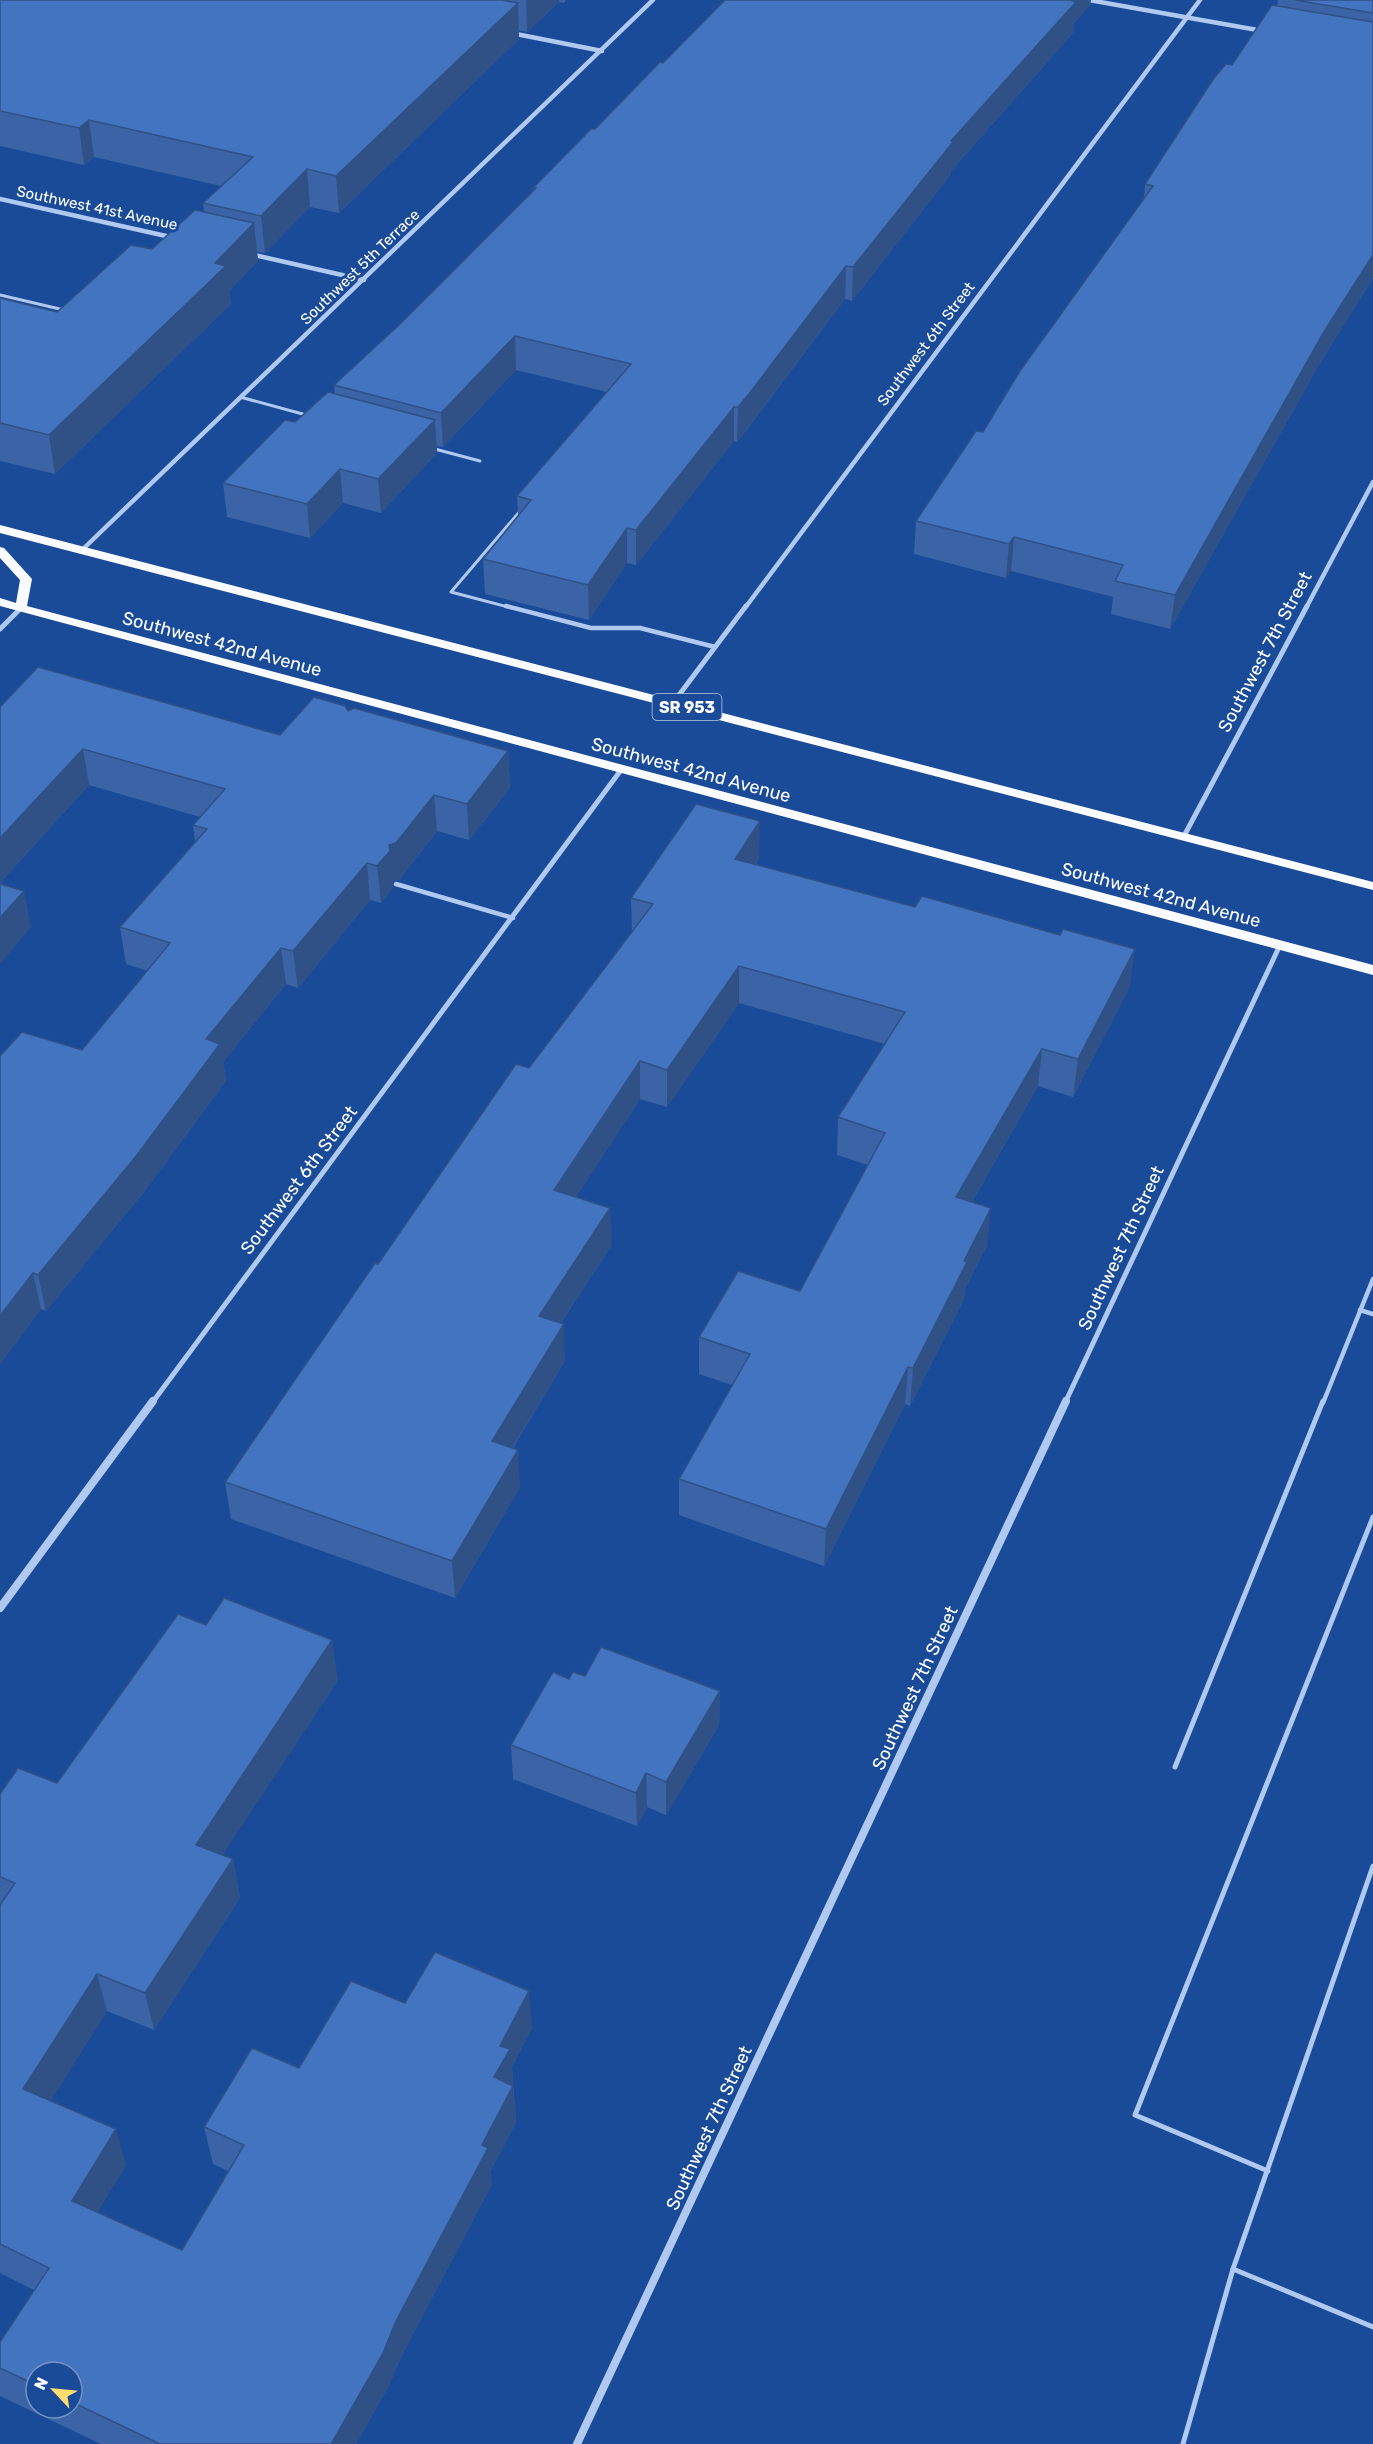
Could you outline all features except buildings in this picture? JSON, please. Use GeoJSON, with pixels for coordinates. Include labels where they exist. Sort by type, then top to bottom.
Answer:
{"type":"FeatureCollection","features":[{"type":"Feature","properties":{"kind":"main road","name":"SR 953"},"geometry":{"type":"LineString","coordinates":[[0,528],[1373,886]]}},
{"type":"Feature","properties":{"kind":"main road"},"geometry":{"type":"LineString","coordinates":[[0,551],[26,579],[21,608]]}},
{"type":"Feature","properties":{"kind":"main road","name":"Southwest 42nd Avenue"},"geometry":{"type":"LineString","coordinates":[[0,602],[1373,970]]}},
{"type":"Feature","properties":{"kind":"street","name":"Southwest 5th Terrace"},"geometry":{"type":"LineString","coordinates":[[82,550],[653,0]]}},
{"type":"Feature","properties":{"kind":"street"},"geometry":{"type":"LineString","coordinates":[[1089,0],[1270,32]]}},
{"type":"Feature","properties":{"kind":"street","name":"Southwest 6th Street"},"geometry":{"type":"LineString","coordinates":[[673,703],[1200,0]]}},
{"type":"Feature","properties":{"kind":"street"},"geometry":{"type":"LineString","coordinates":[[507,32],[602,51]]}},
{"type":"Feature","properties":{"kind":"street","name":"Southwest 41st Avenue"},"geometry":{"type":"LineString","coordinates":[[0,199],[180,239]]}},
{"type":"Feature","properties":{"kind":"street"},"geometry":{"type":"LineString","coordinates":[[249,254],[364,280]]}},
{"type":"Feature","properties":{"kind":"street","name":"Southwest 7th Street"},"geometry":{"type":"LineString","coordinates":[[1184,836],[1373,482]]}},
{"type":"Feature","properties":{"kind":"street"},"geometry":{"type":"LineString","coordinates":[[0,629],[21,608]]}},
{"type":"Feature","properties":{"kind":"street","name":"Southwest 6th Street"},"geometry":{"type":"LineString","coordinates":[[0,1608],[621,770]]}},
{"type":"Feature","properties":{"kind":"street","name":"Southwest 7th Street"},"geometry":{"type":"LineString","coordinates":[[577,2444],[1280,945]]}},
{"type":"Feature","properties":{"kind":"lane"},"geometry":{"type":"LineString","coordinates":[[160,244],[169,236]]}},
{"type":"Feature","properties":{"kind":"lane"},"geometry":{"type":"LineString","coordinates":[[0,295],[68,312]]}},
{"type":"Feature","properties":{"kind":"lane"},"geometry":{"type":"LineString","coordinates":[[240,398],[321,419]]}},
{"type":"Feature","properties":{"kind":"lane"},"geometry":{"type":"LineString","coordinates":[[423,446],[480,461]]}},
{"type":"Feature","properties":{"kind":"lane"},"geometry":{"type":"LineString","coordinates":[[525,505],[451,592],[591,628],[640,628],[715,647]]}},
{"type":"Feature","properties":{"kind":"lane"},"geometry":{"type":"LineString","coordinates":[[396,884],[513,918]]}},
{"type":"Feature","properties":{"kind":"lane"},"geometry":{"type":"LineString","coordinates":[[1175,1767],[1373,1279]]}},
{"type":"Feature","properties":{"kind":"lane"},"geometry":{"type":"LineString","coordinates":[[1360,1310],[1373,1314]]}},
{"type":"Feature","properties":{"kind":"lane"},"geometry":{"type":"LineString","coordinates":[[1268,2171],[1135,2115],[1373,1517]]}},
{"type":"Feature","properties":{"kind":"lane"},"geometry":{"type":"LineString","coordinates":[[1183,2444],[1233,2269],[1373,1866]]}},
{"type":"Feature","properties":{"kind":"lane"},"geometry":{"type":"LineString","coordinates":[[1233,2269],[1373,2328]]}}]}
